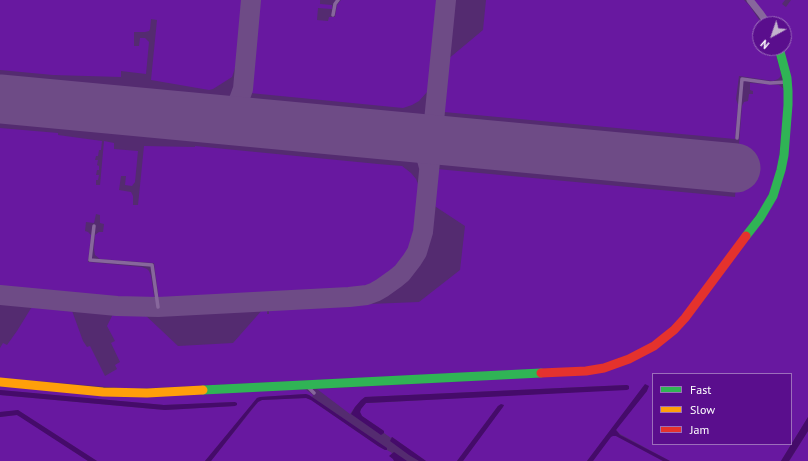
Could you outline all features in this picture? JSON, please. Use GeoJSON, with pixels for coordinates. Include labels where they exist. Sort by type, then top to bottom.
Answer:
{"type":"FeatureCollection","features":[{"type":"Feature","properties":{"kind":"street"},"geometry":{"type":"LineString","coordinates":[[750,0],[762,16]]}},
{"type":"Feature","properties":{"kind":"street"},"geometry":{"type":"LineString","coordinates":[[0,382],[103,392],[147,393],[586,370],[604,368],[618,364],[654,346],[674,330],[685,318],[760,218],[770,202],[782,170],[788,105],[787,82],[781,56]]}},
{"type":"Feature","properties":{"kind":"lane"},"geometry":{"type":"LineString","coordinates":[[333,15],[335,4],[338,0]]}},
{"type":"Feature","properties":{"kind":"lane"},"geometry":{"type":"LineString","coordinates":[[737,138],[742,79],[770,83],[787,82]]}},
{"type":"Feature","properties":{"kind":"lane"},"geometry":{"type":"LineString","coordinates":[[94,226],[90,260],[152,265],[158,307]]}},
{"type":"Feature","properties":{"kind":"lane"},"geometry":{"type":"LineString","coordinates":[[305,385],[314,393]]}},
{"type":"Feature","properties":{"kind":"shaded area"},"geometry":{"type":"Polygon","coordinates":[[[0,0],[244,0],[238,59],[232,77],[209,90],[151,80],[157,20],[151,19],[149,31],[134,32],[134,46],[139,46],[140,38],[145,38],[149,42],[146,74],[121,71],[121,77],[53,75],[0,70],[0,0]]]}},
{"type":"Feature","properties":{"kind":"shaded area"},"geometry":{"type":"Polygon","coordinates":[[[258,0],[320,0],[320,4],[332,5],[332,9],[318,8],[317,20],[328,21],[329,17],[335,17],[337,5],[341,0],[438,0],[431,83],[427,92],[419,101],[403,108],[250,93],[258,0]]]}},
{"type":"Feature","properties":{"kind":"shaded area"},"geometry":{"type":"Polygon","coordinates":[[[486,0],[744,0],[757,16],[752,16],[752,56],[776,56],[781,76],[773,81],[739,76],[736,99],[738,105],[735,139],[444,112],[443,107],[447,60],[483,30],[486,0]]]}},
{"type":"Feature","properties":{"kind":"shaded area"},"geometry":{"type":"Polygon","coordinates":[[[754,0],[785,0],[782,4],[786,7],[791,0],[808,0],[808,417],[792,443],[792,373],[652,373],[652,445],[791,445],[781,461],[670,461],[620,434],[616,430],[647,391],[643,387],[587,461],[463,461],[504,405],[498,406],[457,461],[426,461],[392,437],[391,438],[384,433],[384,431],[362,416],[360,412],[363,406],[366,403],[629,389],[629,386],[365,397],[350,414],[317,389],[579,375],[656,348],[762,220],[785,170],[784,56],[792,56],[792,16],[766,16],[754,0]]]}},
{"type":"Feature","properties":{"kind":"shaded area"},"geometry":{"type":"Polygon","coordinates":[[[750,83],[779,85],[784,89],[784,105],[778,168],[769,194],[763,206],[682,316],[662,335],[638,351],[603,364],[586,367],[132,389],[0,378],[0,348],[3,343],[7,345],[33,305],[71,308],[83,341],[87,347],[90,346],[105,376],[117,369],[115,365],[120,362],[111,343],[115,341],[107,326],[114,312],[143,313],[178,346],[233,343],[263,309],[267,309],[267,314],[269,314],[269,308],[419,302],[460,270],[465,226],[433,205],[437,169],[735,197],[742,106],[744,102],[748,101],[749,94],[753,94],[753,91],[750,90],[750,83]]]}},
{"type":"Feature","properties":{"kind":"shaded area"},"geometry":{"type":"Polygon","coordinates":[[[0,128],[58,133],[58,135],[102,141],[101,150],[99,150],[98,156],[96,156],[95,160],[98,160],[97,165],[99,166],[99,170],[97,170],[96,175],[99,175],[98,180],[96,180],[96,185],[100,185],[104,141],[114,143],[114,149],[138,151],[135,182],[132,186],[125,185],[126,176],[121,176],[119,190],[131,192],[133,196],[133,205],[138,205],[144,146],[195,146],[402,166],[416,179],[421,191],[414,240],[409,252],[401,264],[376,282],[363,287],[339,291],[159,300],[154,263],[100,259],[95,255],[95,235],[99,232],[103,232],[104,224],[100,223],[100,215],[96,214],[94,223],[86,222],[85,231],[91,235],[88,262],[142,267],[147,269],[151,276],[154,300],[0,288],[0,128]]]}},
{"type":"Feature","properties":{"kind":"shaded area"},"geometry":{"type":"Polygon","coordinates":[[[645,384],[649,386],[647,391],[616,430],[620,435],[670,461],[663,461],[616,436],[613,436],[593,461],[587,461],[645,384]]]}},
{"type":"Feature","properties":{"kind":"shaded area"},"geometry":{"type":"Polygon","coordinates":[[[0,386],[105,396],[305,389],[313,395],[312,397],[306,394],[257,398],[205,461],[97,461],[18,410],[0,412],[0,395],[165,410],[235,406],[235,402],[164,405],[0,390],[0,386]]]}},
{"type":"Feature","properties":{"kind":"shaded area"},"geometry":{"type":"Polygon","coordinates":[[[629,386],[629,389],[627,390],[366,403],[360,412],[362,416],[384,431],[381,435],[351,414],[355,407],[365,397],[629,386]]]}},
{"type":"Feature","properties":{"kind":"shaded area"},"geometry":{"type":"Polygon","coordinates":[[[0,390],[164,405],[235,402],[237,405],[165,410],[0,395],[0,390]]]}},
{"type":"Feature","properties":{"kind":"shaded area"},"geometry":{"type":"Polygon","coordinates":[[[306,394],[387,448],[387,450],[378,446],[306,398],[262,400],[252,409],[211,461],[205,461],[257,398],[306,394]]]}},
{"type":"Feature","properties":{"kind":"shaded area"},"geometry":{"type":"Polygon","coordinates":[[[306,398],[378,446],[392,453],[390,456],[394,461],[211,461],[258,402],[262,400],[306,398]]]}},
{"type":"Feature","properties":{"kind":"shaded area"},"geometry":{"type":"Polygon","coordinates":[[[501,404],[504,405],[503,407],[463,461],[457,461],[498,406],[501,404]]]}},
{"type":"Feature","properties":{"kind":"shaded area"},"geometry":{"type":"Polygon","coordinates":[[[18,410],[97,461],[88,461],[17,415],[0,417],[0,412],[18,410]]]}},
{"type":"Feature","properties":{"kind":"shaded area"},"geometry":{"type":"Polygon","coordinates":[[[20,416],[88,461],[0,461],[0,417],[20,416]]]}},
{"type":"Feature","properties":{"kind":"shaded area"},"geometry":{"type":"Polygon","coordinates":[[[808,417],[808,431],[789,461],[781,461],[808,417]]]}},
{"type":"Feature","properties":{"kind":"shaded area"},"geometry":{"type":"Polygon","coordinates":[[[808,431],[808,461],[789,461],[790,460],[808,431]]]}},
{"type":"Feature","properties":{"kind":"shaded area"},"geometry":{"type":"Polygon","coordinates":[[[611,436],[616,436],[663,461],[593,461],[611,436]]]}},
{"type":"Feature","properties":{"kind":"shaded area"},"geometry":{"type":"Polygon","coordinates":[[[392,437],[426,461],[419,461],[409,455],[390,441],[392,437]]]}},
{"type":"Feature","properties":{"kind":"shaded area"},"geometry":{"type":"Polygon","coordinates":[[[394,452],[407,461],[394,461],[389,456],[394,452]]]}},
{"type":"Feature","properties":{"kind":"taxiway"},"geometry":{"type":"LineString","coordinates":[[205,118],[222,116],[232,110],[239,100],[243,89],[251,0]]}},
{"type":"Feature","properties":{"kind":"taxiway"},"geometry":{"type":"LineString","coordinates":[[0,295],[117,306],[158,307],[349,297],[367,295],[382,288],[402,273],[412,260],[417,252],[423,232],[446,0]]}},
{"type":"Feature","properties":{"kind":"taxiway"},"geometry":{"type":"LineString","coordinates":[[402,137],[412,140],[418,144],[426,156],[429,167]]}},
{"type":"Feature","properties":{"kind":"runway"},"geometry":{"type":"LineString","coordinates":[[0,99],[736,168]]}},
{"type":"Feature","properties":{"kind":"traffic: fast"},"geometry":{"type":"LineString","coordinates":[[746,236],[760,218],[773,196],[784,155],[788,91],[787,78],[781,56]]}},
{"type":"Feature","properties":{"kind":"traffic: fast"},"geometry":{"type":"LineString","coordinates":[[203,390],[541,373]]}},
{"type":"Feature","properties":{"kind":"traffic: slow"},"geometry":{"type":"LineString","coordinates":[[0,382],[103,392],[147,393],[203,390]]}},
{"type":"Feature","properties":{"kind":"traffic: jam"},"geometry":{"type":"LineString","coordinates":[[541,373],[586,371],[604,368],[629,359],[654,346],[674,330],[685,318],[746,236]]}}]}
